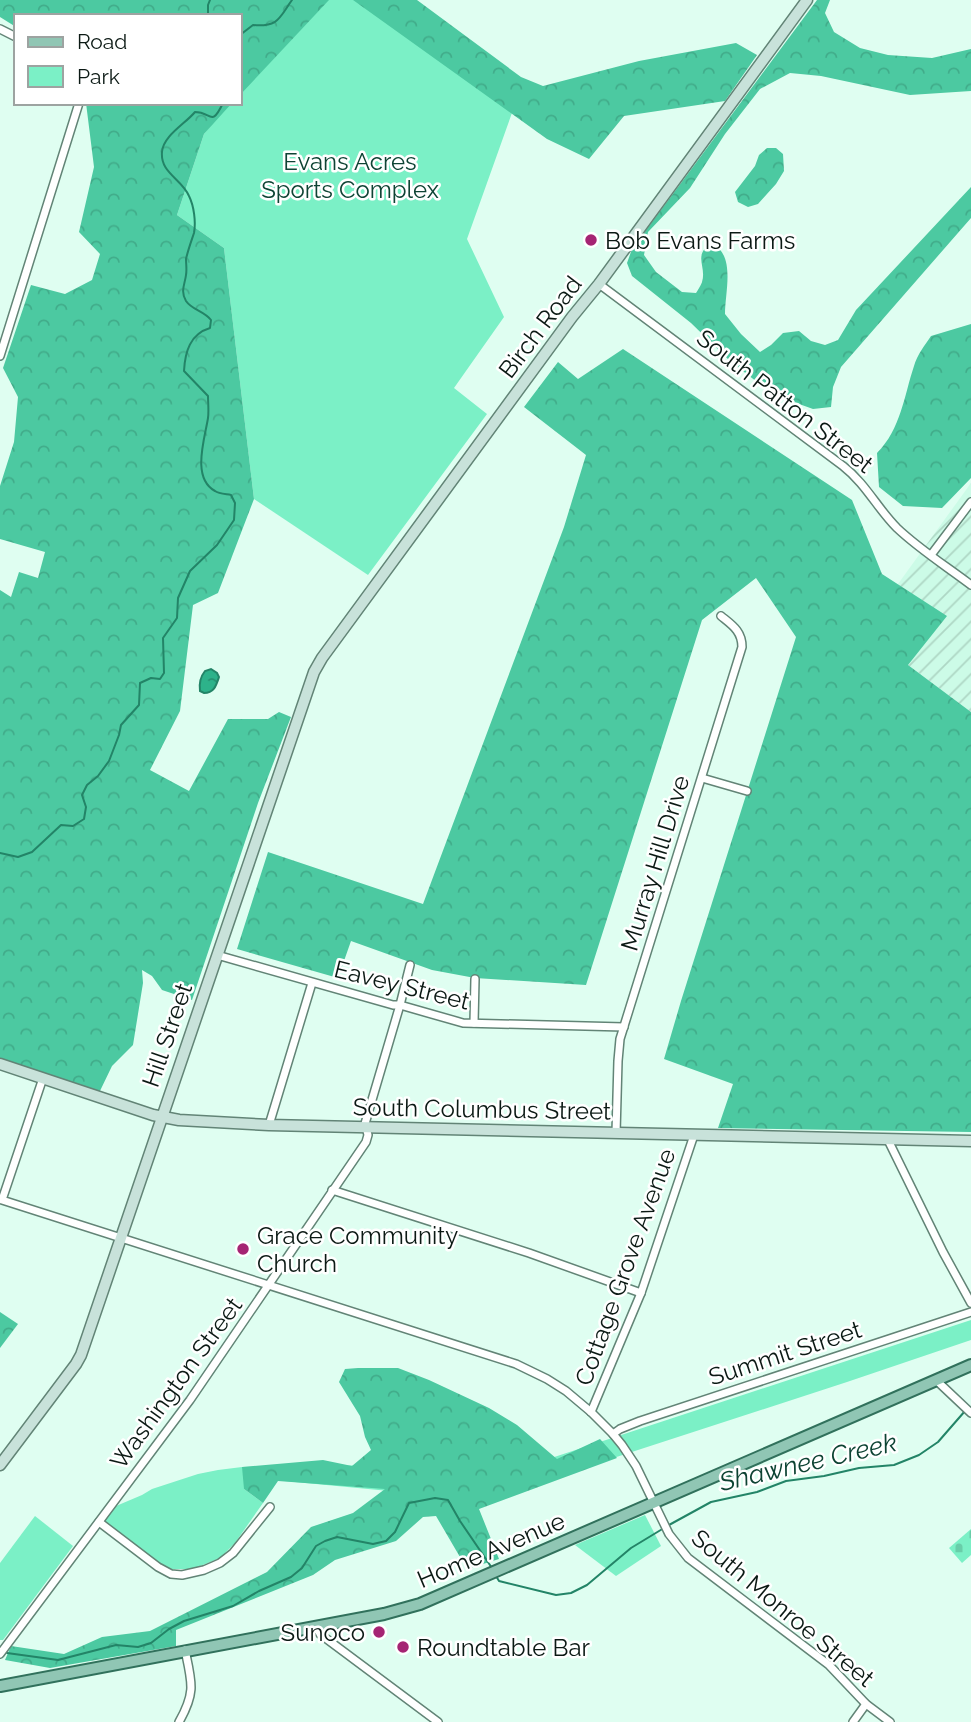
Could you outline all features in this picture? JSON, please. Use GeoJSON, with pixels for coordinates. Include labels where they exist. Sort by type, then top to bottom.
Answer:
{"type":"FeatureCollection","features":[{"type":"Feature","properties":{"kind":"main road","name":"Home Avenue"},"geometry":{"type":"LineString","coordinates":[[0,1686],[400,1610],[433,1599],[971,1365]]}},
{"type":"Feature","properties":{"kind":"street","name":"Birch Road"},"geometry":{"type":"LineString","coordinates":[[357,610],[807,0]]}},
{"type":"Feature","properties":{"kind":"street"},"geometry":{"type":"LineString","coordinates":[[0,356],[78,105]]}},
{"type":"Feature","properties":{"kind":"street","name":"South Patton Street"},"geometry":{"type":"LineString","coordinates":[[598,284],[844,466],[860,481],[896,527],[971,584]]}},
{"type":"Feature","properties":{"kind":"street"},"geometry":{"type":"LineString","coordinates":[[931,555],[971,502]]}},
{"type":"Feature","properties":{"kind":"street","name":"Hill Street"},"geometry":{"type":"LineString","coordinates":[[0,1465],[79,1359],[310,681],[322,658],[357,610]]}},
{"type":"Feature","properties":{"kind":"street","name":"Murray Hill Drive"},"geometry":{"type":"LineString","coordinates":[[616,1133],[620,1039],[742,647],[738,631],[720,616]]}},
{"type":"Feature","properties":{"kind":"street"},"geometry":{"type":"LineString","coordinates":[[702,778],[747,791]]}},
{"type":"Feature","properties":{"kind":"street","name":"Eavey Street"},"geometry":{"type":"LineString","coordinates":[[217,955],[449,1020],[624,1027]]}},
{"type":"Feature","properties":{"kind":"street","name":"Washington Street"},"geometry":{"type":"LineString","coordinates":[[0,1654],[158,1444],[366,1142],[368,1135],[365,1127],[410,965]]}},
{"type":"Feature","properties":{"kind":"street"},"geometry":{"type":"LineString","coordinates":[[474,1023],[475,979]]}},
{"type":"Feature","properties":{"kind":"street"},"geometry":{"type":"LineString","coordinates":[[269,1125],[312,983]]}},
{"type":"Feature","properties":{"kind":"street","name":"South Columbus Street"},"geometry":{"type":"LineString","coordinates":[[0,1064],[162,1117],[185,1121],[971,1141]]}},
{"type":"Feature","properties":{"kind":"street","name":"South Monroe Street"},"geometry":{"type":"LineString","coordinates":[[43,1078],[2,1200],[526,1368],[555,1384],[591,1412],[631,1457],[669,1534],[694,1564],[829,1665],[866,1704],[890,1722]]}},
{"type":"Feature","properties":{"kind":"street","name":"Cottage Grove Avenue"},"geometry":{"type":"LineString","coordinates":[[591,1412],[641,1293],[694,1135]]}},
{"type":"Feature","properties":{"kind":"street"},"geometry":{"type":"LineString","coordinates":[[888,1140],[971,1303]]}},
{"type":"Feature","properties":{"kind":"street"},"geometry":{"type":"LineString","coordinates":[[332,1191],[529,1253],[641,1293]]}},
{"type":"Feature","properties":{"kind":"street","name":"Summit Street"},"geometry":{"type":"LineString","coordinates":[[613,1434],[640,1421],[971,1312]]}},
{"type":"Feature","properties":{"kind":"street"},"geometry":{"type":"LineString","coordinates":[[936,1380],[971,1413]]}},
{"type":"Feature","properties":{"kind":"street"},"geometry":{"type":"LineString","coordinates":[[99,1522],[158,1567],[171,1574],[182,1575],[205,1570],[233,1553],[270,1507]]}},
{"type":"Feature","properties":{"kind":"street"},"geometry":{"type":"LineString","coordinates":[[316,1626],[320,1634],[438,1722]]}},
{"type":"Feature","properties":{"kind":"street"},"geometry":{"type":"LineString","coordinates":[[179,1722],[189,1703],[192,1684],[185,1650]]}},
{"type":"Feature","properties":{"kind":"street"},"geometry":{"type":"LineString","coordinates":[[853,1722],[866,1704]]}},
{"type":"Feature","properties":{"kind":"street"},"geometry":{"type":"LineString","coordinates":[[421,1722],[426,1713]]}},
{"type":"Feature","properties":{"kind":"shaded area"},"geometry":{"type":"Polygon","coordinates":[[[971,483],[971,712],[908,665],[898,584],[971,483]]]}},
{"type":"Feature","properties":{"kind":"green space"},"geometry":{"type":"Polygon","coordinates":[[[0,0],[329,0],[242,93],[242,14],[14,14],[14,26],[0,17],[0,0]]]}},
{"type":"Feature","properties":{"kind":"green space","name":"Evans Acres Sports Complex"},"geometry":{"type":"Polygon","coordinates":[[[315,0],[379,0],[513,110],[467,239],[504,317],[454,388],[487,414],[368,575],[254,499],[224,248],[177,215],[204,134],[227,105],[242,105],[242,89],[315,0]]]}},
{"type":"Feature","properties":{"kind":"green space"},"geometry":{"type":"Polygon","coordinates":[[[353,0],[417,0],[521,77],[543,86],[639,61],[736,43],[757,55],[725,101],[624,116],[589,159],[547,139],[353,0]]]}},
{"type":"Feature","properties":{"kind":"green space"},"geometry":{"type":"Polygon","coordinates":[[[817,0],[830,0],[825,13],[834,32],[860,48],[888,55],[932,58],[971,49],[971,91],[910,95],[821,76],[790,73],[760,89],[725,134],[690,188],[648,232],[644,255],[656,272],[682,292],[696,293],[703,276],[701,256],[712,243],[724,256],[727,265],[725,314],[760,352],[783,333],[799,331],[811,341],[825,345],[838,340],[856,310],[971,187],[971,218],[841,367],[833,387],[831,407],[813,409],[774,395],[731,362],[691,323],[632,276],[627,263],[632,249],[817,0]]]}},
{"type":"Feature","properties":{"kind":"green space"},"geometry":{"type":"Polygon","coordinates":[[[86,105],[230,105],[204,134],[177,215],[224,248],[254,499],[218,593],[193,605],[180,711],[150,770],[189,791],[228,719],[268,719],[279,712],[291,717],[258,803],[192,1000],[162,990],[152,976],[142,970],[143,983],[133,1045],[112,1066],[99,1093],[0,1060],[0,590],[11,597],[19,572],[38,578],[45,552],[0,539],[0,486],[14,442],[18,397],[3,368],[31,285],[65,294],[92,280],[100,254],[79,232],[94,167],[86,105]]]}},
{"type":"Feature","properties":{"kind":"green space"},"geometry":{"type":"Polygon","coordinates":[[[767,148],[776,148],[783,154],[784,171],[758,204],[748,207],[738,202],[735,192],[755,166],[759,155],[767,148]]]}},
{"type":"Feature","properties":{"kind":"green space"},"geometry":{"type":"Polygon","coordinates":[[[971,324],[971,478],[942,508],[903,506],[879,487],[877,453],[897,423],[915,362],[931,336],[971,324]]]}},
{"type":"Feature","properties":{"kind":"green space"},"geometry":{"type":"Polygon","coordinates":[[[623,349],[852,500],[882,574],[947,616],[908,665],[971,712],[971,1132],[718,1128],[733,1084],[664,1059],[796,637],[756,578],[702,620],[586,985],[475,978],[432,970],[351,941],[338,978],[237,949],[268,852],[423,904],[564,527],[586,455],[524,407],[558,362],[578,379],[623,349]]]}},
{"type":"Feature","properties":{"kind":"green space"},"geometry":{"type":"Polygon","coordinates":[[[0,1312],[18,1324],[0,1348],[0,1312]]]}},
{"type":"Feature","properties":{"kind":"green space"},"geometry":{"type":"Polygon","coordinates":[[[971,1320],[971,1340],[598,1463],[389,1491],[274,1480],[244,1489],[263,1503],[235,1543],[220,1558],[193,1569],[166,1569],[97,1524],[109,1509],[152,1489],[218,1470],[284,1466],[533,1464],[971,1320]]]}},
{"type":"Feature","properties":{"kind":"green space"},"geometry":{"type":"Polygon","coordinates":[[[398,1368],[429,1380],[489,1408],[517,1425],[557,1459],[600,1439],[617,1458],[479,1509],[499,1559],[467,1569],[436,1516],[423,1517],[396,1541],[335,1560],[313,1575],[176,1630],[176,1646],[50,1668],[5,1660],[11,1646],[64,1654],[102,1637],[150,1631],[267,1572],[311,1527],[353,1513],[385,1489],[278,1481],[263,1503],[244,1489],[242,1467],[323,1460],[352,1466],[371,1450],[360,1416],[339,1382],[345,1369],[398,1368]]]}},
{"type":"Feature","properties":{"kind":"green space"},"geometry":{"type":"Polygon","coordinates":[[[645,1515],[661,1546],[616,1576],[575,1545],[645,1515]]]}},
{"type":"Feature","properties":{"kind":"green space"},"geometry":{"type":"Polygon","coordinates":[[[35,1516],[73,1546],[3,1640],[0,1640],[0,1563],[35,1516]]]}},
{"type":"Feature","properties":{"kind":"green space"},"geometry":{"type":"Polygon","coordinates":[[[971,1529],[971,1555],[962,1563],[949,1548],[971,1529]]]}},
{"type":"Feature","properties":{"kind":"water"},"geometry":{"type":"Polygon","coordinates":[[[211,669],[219,677],[216,686],[204,693],[200,691],[202,675],[211,669]]]}},
{"type":"Feature","properties":{"kind":"waterway"},"geometry":{"type":"LineString","coordinates":[[208,14],[210,0]]}},
{"type":"Feature","properties":{"kind":"waterway"},"geometry":{"type":"LineString","coordinates":[[242,33],[253,25],[273,23],[292,0]]}},
{"type":"Feature","properties":{"kind":"waterway"},"geometry":{"type":"LineString","coordinates":[[0,853],[18,857],[32,852],[61,825],[73,826],[84,819],[86,807],[82,795],[87,785],[109,761],[121,725],[139,705],[140,683],[151,678],[160,679],[164,673],[163,638],[177,618],[178,598],[190,571],[217,545],[234,520],[235,503],[231,495],[217,492],[208,485],[201,467],[208,396],[184,371],[193,339],[210,328],[211,320],[184,297],[186,259],[194,233],[194,214],[186,190],[168,171],[162,159],[163,146],[170,135],[195,112],[213,117],[222,105]]}},
{"type":"Feature","properties":{"kind":"waterway","name":"Shawnee Creek"},"geometry":{"type":"LineString","coordinates":[[669,1525],[711,1502],[757,1492],[786,1481],[859,1468],[894,1465],[919,1455],[938,1442],[965,1411]]}},
{"type":"Feature","properties":{"kind":"waterway","name":"Shawnee Creek"},"geometry":{"type":"LineString","coordinates":[[7,1653],[58,1660],[116,1645],[138,1647],[151,1643],[184,1621],[233,1606],[291,1577],[302,1568],[316,1546],[325,1541],[337,1537],[373,1544],[386,1541],[395,1532],[409,1503],[435,1498],[448,1500],[492,1568]]}},
{"type":"Feature","properties":{"kind":"waterway","name":"Shawnee Creek"},"geometry":{"type":"LineString","coordinates":[[496,1576],[499,1581],[556,1595],[571,1593],[587,1585],[631,1548],[664,1528]]}},
{"type":"Feature","properties":{"kind":"place","name":"Bob Evans Farms"},"geometry":{"type":"Point","coordinates":[591,240]}},
{"type":"Feature","properties":{"kind":"place","name":"Grace Community Church"},"geometry":{"type":"Point","coordinates":[243,1249]}},
{"type":"Feature","properties":{"kind":"place","name":"Sunoco"},"geometry":{"type":"Point","coordinates":[379,1632]}},
{"type":"Feature","properties":{"kind":"place","name":"Roundtable Bar"},"geometry":{"type":"Point","coordinates":[403,1647]}}]}
